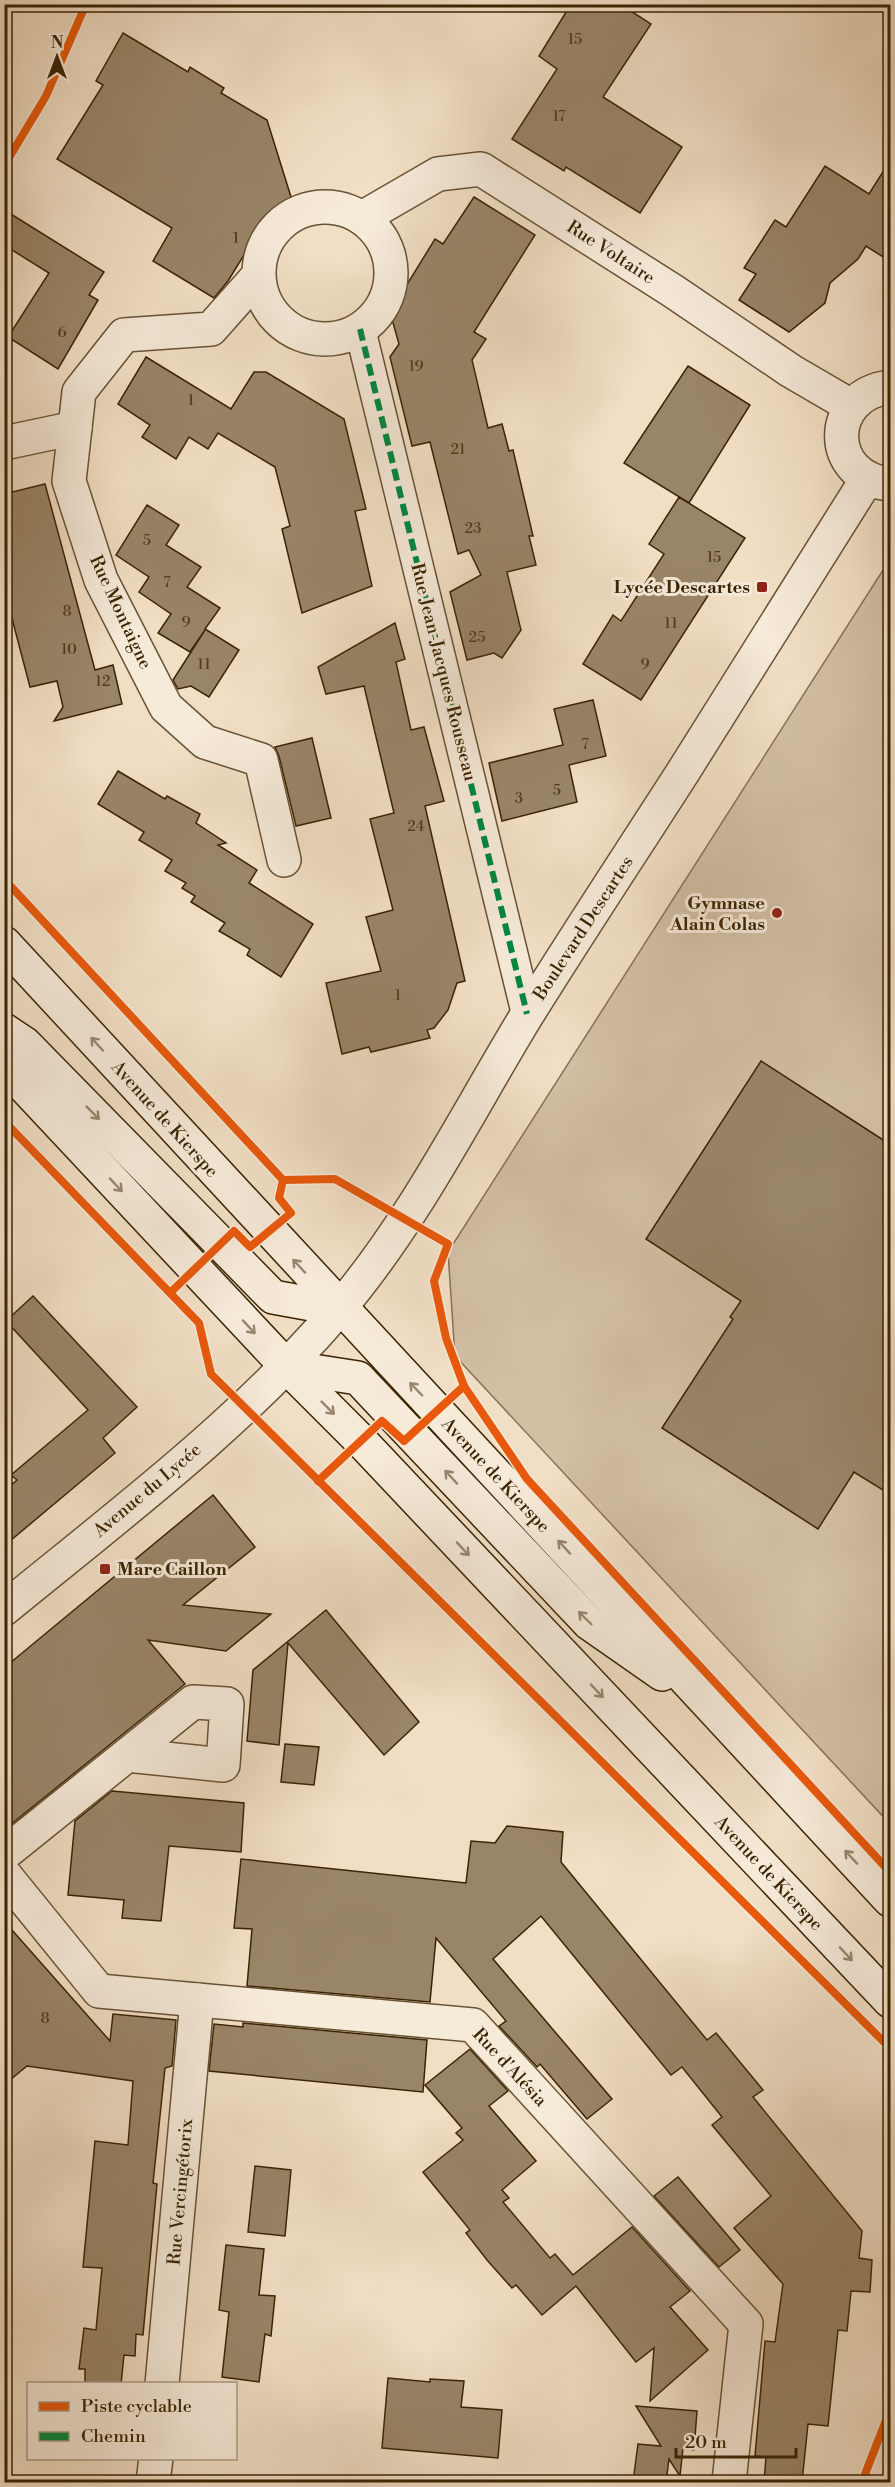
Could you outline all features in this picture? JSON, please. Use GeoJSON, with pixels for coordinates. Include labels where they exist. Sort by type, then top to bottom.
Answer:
{"type":"FeatureCollection","features":[{"type":"Feature","properties":{"kind":"street","name":"Rue Voltaire"},"geometry":{"type":"LineString","coordinates":[[362,218],[438,174],[481,169],[673,291],[791,371],[851,406]]}},
{"type":"Feature","properties":{"kind":"street"},"geometry":{"type":"LineString","coordinates":[[318,207],[340,208],[362,218],[374,228],[386,248],[391,270],[390,284],[377,313],[360,329],[335,339],[312,338],[290,329],[276,317],[263,298],[258,276],[263,249],[275,229],[292,214],[318,207]]}},
{"type":"Feature","properties":{"kind":"street","name":"Rue Montaigne"},"geometry":{"type":"LineString","coordinates":[[258,276],[212,329],[124,335],[79,392],[69,481],[101,580],[166,707],[205,742],[261,760],[284,860]]}},
{"type":"Feature","properties":{"kind":"street","name":"Rue Jean-Jacques Rousseau"},"geometry":{"type":"LineString","coordinates":[[360,329],[527,1014]]}},
{"type":"Feature","properties":{"kind":"street"},"geometry":{"type":"LineString","coordinates":[[851,406],[869,392],[891,387]]}},
{"type":"Feature","properties":{"kind":"street","name":"Boulevard Descartes"},"geometry":{"type":"LineString","coordinates":[[286,1367],[339,1309],[406,1220],[527,1014],[780,620],[879,482],[851,464],[842,445],[841,432],[844,418],[851,406]]}},
{"type":"Feature","properties":{"kind":"street"},"geometry":{"type":"LineString","coordinates":[[4,443],[75,428]]}},
{"type":"Feature","properties":{"kind":"street","name":"Avenue de Kierspe"},"geometry":{"type":"LineString","coordinates":[[4,943],[339,1309],[437,1411],[891,1900]]}},
{"type":"Feature","properties":{"kind":"street"},"geometry":{"type":"LineString","coordinates":[[4,1030],[25,1044],[273,1297],[339,1309]]}},
{"type":"Feature","properties":{"kind":"street","name":"Avenue de Kierspe"},"geometry":{"type":"LineString","coordinates":[[4,1065],[286,1367],[369,1450],[891,2001]]}},
{"type":"Feature","properties":{"kind":"street"},"geometry":{"type":"LineString","coordinates":[[286,1367],[358,1378],[589,1623],[717,1714]]}},
{"type":"Feature","properties":{"kind":"street","name":"Avenue du Lycée"},"geometry":{"type":"LineString","coordinates":[[4,1609],[154,1486],[286,1367]]}},
{"type":"Feature","properties":{"kind":"street"},"geometry":{"type":"LineString","coordinates":[[4,1854],[127,1755]]}},
{"type":"Feature","properties":{"kind":"street","name":"Rue d'Alésia"},"geometry":{"type":"LineString","coordinates":[[4,1874],[99,1991],[473,2025],[747,2324],[729,2482]]}},
{"type":"Feature","properties":{"kind":"street","name":"Rue Vercingétorix"},"geometry":{"type":"LineString","coordinates":[[162,2382],[197,2000]]}},
{"type":"Feature","properties":{"kind":"street"},"geometry":{"type":"LineString","coordinates":[[153,2482],[156,2460]]}},
{"type":"Feature","properties":{"kind":"shaded area","name":"Gymnase Alain Colas"},"geometry":{"type":"Polygon","coordinates":[[[883,570],[890,575],[890,1824],[455,1356],[448,1252],[883,570]]]}},
{"type":"Feature","properties":{"kind":"building"},"geometry":{"type":"Polygon","coordinates":[[[571,4],[620,4],[651,24],[603,97],[682,147],[640,213],[566,167],[564,171],[512,139],[557,69],[539,56],[571,4]]]}},
{"type":"Feature","properties":{"kind":"building"},"geometry":{"type":"Polygon","coordinates":[[[123,33],[188,72],[190,67],[224,88],[221,93],[267,120],[291,197],[277,218],[274,216],[255,237],[228,281],[214,298],[153,261],[172,228],[57,159],[103,85],[96,81],[123,33]]]}},
{"type":"Feature","properties":{"kind":"building"},"geometry":{"type":"Polygon","coordinates":[[[891,159],[891,262],[866,246],[858,259],[830,283],[825,303],[789,332],[739,300],[756,274],[744,268],[775,220],[786,227],[825,166],[869,194],[891,159]]]}},
{"type":"Feature","properties":{"kind":"building"},"geometry":{"type":"Polygon","coordinates":[[[474,197],[535,235],[474,332],[486,339],[472,360],[488,428],[502,424],[509,451],[513,450],[533,536],[529,536],[536,565],[507,572],[521,630],[502,658],[494,653],[467,660],[450,592],[481,575],[469,550],[458,554],[430,442],[412,446],[390,357],[399,344],[390,312],[435,239],[443,244],[474,197]]]}},
{"type":"Feature","properties":{"kind":"building"},"geometry":{"type":"Polygon","coordinates":[[[6,211],[104,272],[89,295],[98,300],[58,369],[8,337],[49,273],[4,245],[6,211]]]}},
{"type":"Feature","properties":{"kind":"building"},"geometry":{"type":"Polygon","coordinates":[[[146,357],[231,409],[254,372],[266,372],[344,419],[366,509],[355,511],[372,586],[302,613],[282,529],[290,526],[275,467],[218,433],[208,449],[189,437],[176,459],[142,437],[150,425],[118,404],[146,357]]]}},
{"type":"Feature","properties":{"kind":"building"},"geometry":{"type":"Polygon","coordinates":[[[688,366],[750,405],[689,503],[624,463],[688,366]]]}},
{"type":"Feature","properties":{"kind":"building"},"geometry":{"type":"Polygon","coordinates":[[[45,484],[95,670],[113,665],[122,704],[54,721],[63,707],[57,681],[30,687],[4,588],[4,494],[45,484]]]}},
{"type":"Feature","properties":{"kind":"building"},"geometry":{"type":"Polygon","coordinates":[[[679,497],[745,538],[641,700],[583,664],[613,615],[621,621],[664,554],[649,544],[679,497]]]}},
{"type":"Feature","properties":{"kind":"building"},"geometry":{"type":"Polygon","coordinates":[[[147,505],[179,525],[166,545],[201,567],[187,587],[220,608],[205,629],[239,650],[209,697],[191,686],[178,689],[173,680],[205,630],[190,652],[158,633],[171,614],[139,592],[149,577],[116,555],[147,505]]]}},
{"type":"Feature","properties":{"kind":"building"},"geometry":{"type":"Polygon","coordinates":[[[395,623],[405,659],[396,662],[411,730],[424,727],[444,801],[425,806],[465,981],[457,983],[448,1010],[434,1028],[427,1030],[430,1038],[371,1052],[369,1047],[342,1054],[326,983],[381,971],[366,917],[393,910],[370,819],[394,813],[364,686],[326,694],[318,667],[395,623]]]}},
{"type":"Feature","properties":{"kind":"building"},"geometry":{"type":"Polygon","coordinates":[[[593,700],[606,756],[569,765],[577,802],[502,821],[489,763],[563,745],[554,709],[593,700]]]}},
{"type":"Feature","properties":{"kind":"building"},"geometry":{"type":"Polygon","coordinates":[[[312,738],[331,818],[296,826],[275,747],[312,738]]]}},
{"type":"Feature","properties":{"kind":"building"},"geometry":{"type":"Polygon","coordinates":[[[118,771],[165,799],[167,796],[200,814],[196,823],[226,843],[218,845],[257,870],[249,883],[313,924],[281,977],[247,955],[250,949],[219,931],[225,923],[191,902],[195,896],[182,888],[186,883],[165,871],[172,860],[139,840],[144,832],[98,804],[118,771]]]}},
{"type":"Feature","properties":{"kind":"building"},"geometry":{"type":"Polygon","coordinates":[[[761,1061],[891,1145],[891,1495],[854,1472],[818,1529],[662,1428],[733,1319],[730,1317],[741,1301],[646,1239],[761,1061]]]}},
{"type":"Feature","properties":{"kind":"building"},"geometry":{"type":"Polygon","coordinates":[[[33,1296],[137,1407],[103,1438],[115,1453],[4,1546],[4,1491],[17,1480],[11,1475],[88,1410],[6,1321],[33,1296]]]}},
{"type":"Feature","properties":{"kind":"building"},"geometry":{"type":"Polygon","coordinates":[[[213,1495],[255,1547],[183,1605],[271,1614],[226,1651],[148,1640],[185,1684],[4,1830],[4,1668],[213,1495]]]}},
{"type":"Feature","properties":{"kind":"building"},"geometry":{"type":"Polygon","coordinates":[[[326,1610],[419,1722],[384,1755],[288,1643],[279,1745],[247,1741],[253,1670],[326,1610]]]}},
{"type":"Feature","properties":{"kind":"building"},"geometry":{"type":"Polygon","coordinates":[[[285,1744],[319,1747],[314,1785],[281,1782],[285,1744]]]}},
{"type":"Feature","properties":{"kind":"building"},"geometry":{"type":"Polygon","coordinates":[[[112,1791],[244,1803],[241,1852],[169,1846],[161,1921],[122,1918],[124,1900],[68,1895],[75,1821],[112,1791]]]}},
{"type":"Feature","properties":{"kind":"building"},"geometry":{"type":"Polygon","coordinates":[[[507,1826],[563,1832],[561,1862],[707,2040],[716,2033],[763,2090],[753,2097],[862,2231],[859,2258],[872,2260],[870,2292],[851,2291],[847,2331],[838,2330],[828,2426],[808,2424],[802,2482],[764,2482],[766,2457],[755,2456],[765,2341],[775,2342],[783,2284],[734,2228],[771,2196],[712,2125],[722,2117],[682,2067],[671,2075],[541,1916],[493,1959],[612,2099],[587,2119],[540,2064],[537,2067],[499,2026],[506,2021],[436,1938],[430,2002],[247,1986],[252,1929],[234,1928],[241,1859],[466,1883],[471,1841],[495,1843],[507,1826]]]}},
{"type":"Feature","properties":{"kind":"building"},"geometry":{"type":"Polygon","coordinates":[[[4,1921],[110,2041],[113,2014],[176,2020],[172,2066],[165,2068],[153,2183],[157,2184],[143,2335],[136,2334],[135,2356],[124,2355],[121,2382],[85,2382],[85,2369],[79,2369],[84,2328],[96,2330],[102,2268],[83,2267],[95,2141],[128,2145],[133,2081],[27,2066],[4,2085],[4,1921]]]}},
{"type":"Feature","properties":{"kind":"building"},"geometry":{"type":"Polygon","coordinates":[[[243,2023],[427,2040],[423,2092],[209,2071],[214,2024],[243,2027],[243,2023]]]}},
{"type":"Feature","properties":{"kind":"building"},"geometry":{"type":"Polygon","coordinates":[[[470,2049],[508,2091],[489,2106],[536,2161],[502,2190],[509,2198],[503,2202],[550,2258],[555,2254],[573,2275],[632,2227],[690,2291],[670,2307],[708,2350],[650,2401],[654,2348],[636,2362],[576,2286],[542,2315],[516,2285],[512,2288],[487,2260],[466,2233],[470,2230],[423,2172],[463,2140],[456,2133],[462,2128],[425,2085],[470,2049]]]}},
{"type":"Feature","properties":{"kind":"building"},"geometry":{"type":"Polygon","coordinates":[[[255,2166],[291,2170],[285,2236],[248,2232],[255,2166]]]}},
{"type":"Feature","properties":{"kind":"building"},"geometry":{"type":"Polygon","coordinates":[[[678,2177],[740,2250],[719,2267],[654,2196],[678,2177]]]}},
{"type":"Feature","properties":{"kind":"building"},"geometry":{"type":"Polygon","coordinates":[[[226,2245],[264,2249],[259,2295],[275,2296],[271,2336],[265,2334],[259,2382],[222,2377],[229,2312],[219,2310],[226,2245]]]}},
{"type":"Feature","properties":{"kind":"building"},"geometry":{"type":"Polygon","coordinates":[[[388,2378],[430,2382],[430,2379],[464,2381],[461,2407],[502,2410],[498,2458],[382,2448],[388,2378]]]}},
{"type":"Feature","properties":{"kind":"building"},"geometry":{"type":"Polygon","coordinates":[[[636,2406],[697,2411],[694,2450],[683,2448],[680,2476],[669,2459],[666,2482],[633,2482],[638,2444],[661,2446],[636,2406]]]}},
{"type":"Feature","properties":{"kind":"marked path"},"geometry":{"type":"LineString","coordinates":[[360,329],[527,1014]]}},
{"type":"Feature","properties":{"kind":"cycle path"},"geometry":{"type":"LineString","coordinates":[[4,166],[46,96],[86,4]]}},
{"type":"Feature","properties":{"kind":"cycle path"},"geometry":{"type":"LineString","coordinates":[[4,879],[283,1180],[335,1179],[448,1244],[434,1281],[446,1338],[464,1386],[527,1479],[890,1872]]}},
{"type":"Feature","properties":{"kind":"cycle path"},"geometry":{"type":"LineString","coordinates":[[4,1121],[199,1323],[211,1374],[890,2048]]}},
{"type":"Feature","properties":{"kind":"cycle path"},"geometry":{"type":"LineString","coordinates":[[171,1292],[234,1231],[250,1247],[291,1213],[279,1198],[283,1180]]}},
{"type":"Feature","properties":{"kind":"cycle path"},"geometry":{"type":"LineString","coordinates":[[318,1481],[382,1421],[404,1441],[464,1386]]}},
{"type":"Feature","properties":{"kind":"cycle path"},"geometry":{"type":"LineString","coordinates":[[862,2482],[890,2410]]}},
{"type":"Feature","properties":{"kind":"place","name":"Lycée Descartes"},"geometry":{"type":"Point","coordinates":[762,587]}},
{"type":"Feature","properties":{"kind":"place","name":"Gymnase Alain Colas"},"geometry":{"type":"Point","coordinates":[777,913]}},
{"type":"Feature","properties":{"kind":"place","name":"Mare Caillon"},"geometry":{"type":"Point","coordinates":[105,1569]}}]}
